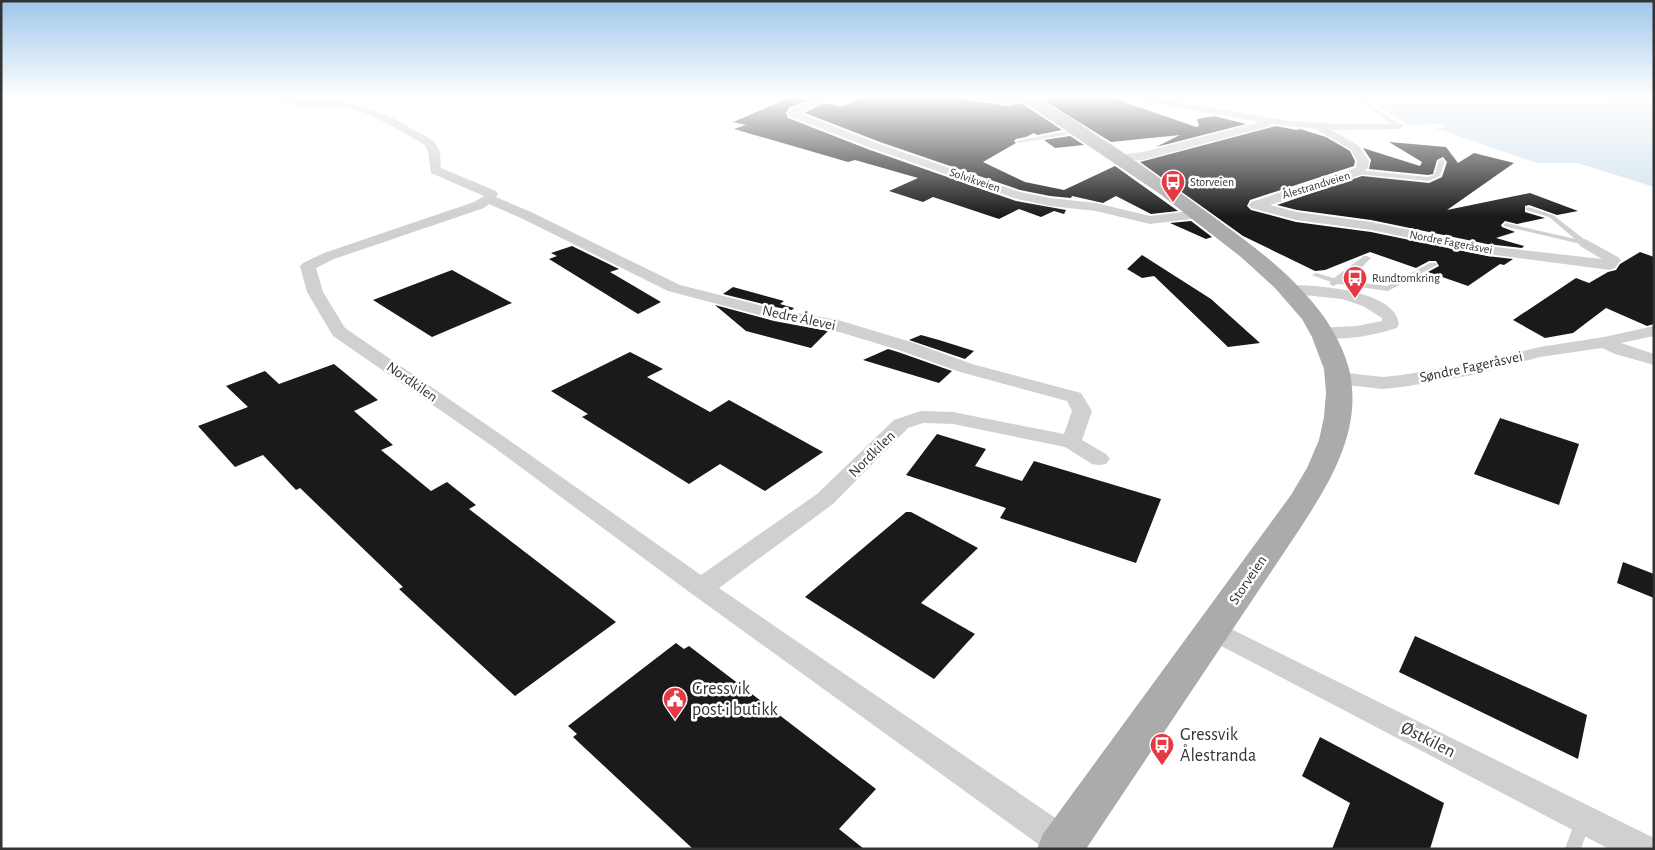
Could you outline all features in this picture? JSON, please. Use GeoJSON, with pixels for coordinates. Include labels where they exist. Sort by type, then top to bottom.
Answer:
{"type":"FeatureCollection","features":[{"type":"Feature","properties":{"kind":"main road","name":"Storveien"},"geometry":{"type":"LineString","coordinates":[[1062,846],[1214,630],[1308,491],[1329,450],[1339,401],[1338,378],[1333,359],[1322,332],[1308,310],[1303,283],[1258,260],[1123,158],[1089,137]]}},
{"type":"Feature","properties":{"kind":"street","name":"Nedre Ålevei"},"geometry":{"type":"LineString","coordinates":[[419,137],[430,143],[434,152],[435,170],[491,194],[488,199],[526,215],[674,288],[774,314],[832,324],[905,346],[966,368],[1074,397],[1082,411],[1071,442]]}},
{"type":"Feature","properties":{"kind":"street","name":"Solvikveien"},"geometry":{"type":"LineString","coordinates":[[851,137],[1017,195],[1050,202],[1096,207],[1150,220],[1199,214]]}},
{"type":"Feature","properties":{"kind":"street"},"geometry":{"type":"LineString","coordinates":[[1123,158],[1143,156],[1215,137]]}},
{"type":"Feature","properties":{"kind":"street","name":"Ålestrandveien"},"geometry":{"type":"LineString","coordinates":[[1256,205],[1356,172],[1362,168],[1361,154],[1355,148],[1334,137]]}},
{"type":"Feature","properties":{"kind":"street","name":"Nordkilen"},"geometry":{"type":"LineString","coordinates":[[488,199],[479,205],[329,256],[308,266],[308,276],[325,312],[339,332],[499,442],[1062,846]]}},
{"type":"Feature","properties":{"kind":"street","name":"Nordre Fageråsvei"},"geometry":{"type":"LineString","coordinates":[[1256,205],[1279,212],[1378,227],[1487,250],[1610,265],[1613,260],[1585,243]]}},
{"type":"Feature","properties":{"kind":"street"},"geometry":{"type":"LineString","coordinates":[[1303,283],[1333,287],[1382,308],[1390,316],[1391,324],[1375,330],[1358,333],[1322,332]]}},
{"type":"Feature","properties":{"kind":"street","name":"Søndre Fageråsvei"},"geometry":{"type":"LineString","coordinates":[[1338,378],[1383,383],[1402,382],[1466,370],[1540,352],[1604,342],[1654,331]]}},
{"type":"Feature","properties":{"kind":"street"},"geometry":{"type":"LineString","coordinates":[[1604,342],[1621,350],[1654,360]]}},
{"type":"Feature","properties":{"kind":"street","name":"Nordkilen"},"geometry":{"type":"LineString","coordinates":[[701,588],[825,499],[901,424],[921,417],[953,418],[1071,442],[1099,459]]}},
{"type":"Feature","properties":{"kind":"street","name":"Østkilen"},"geometry":{"type":"LineString","coordinates":[[1214,630],[1642,849]]}},
{"type":"Feature","properties":{"kind":"lane"},"geometry":{"type":"LineString","coordinates":[[1018,141],[1045,137]]}},
{"type":"Feature","properties":{"kind":"lane"},"geometry":{"type":"LineString","coordinates":[[1356,172],[1429,179],[1438,176],[1442,161]]}},
{"type":"Feature","properties":{"kind":"lane"},"geometry":{"type":"LineString","coordinates":[[1528,209],[1550,216],[1585,243]]}},
{"type":"Feature","properties":{"kind":"lane"},"geometry":{"type":"LineString","coordinates":[[1506,225],[1585,243]]}},
{"type":"Feature","properties":{"kind":"lane"},"geometry":{"type":"LineString","coordinates":[[1333,287],[1360,267],[1367,258]]}},
{"type":"Feature","properties":{"kind":"lane"},"geometry":{"type":"LineString","coordinates":[[1303,283],[1333,287],[1388,289],[1433,265]]}},
{"type":"Feature","properties":{"kind":"lane"},"geometry":{"type":"LineString","coordinates":[[1573,849],[1583,819]]}},
{"type":"Feature","properties":{"kind":"water"},"geometry":{"type":"Polygon","coordinates":[[[1460,137],[1654,137],[1654,187],[1578,163],[1537,163],[1460,137]]]}},
{"type":"Feature","properties":{"kind":"building"},"geometry":{"type":"Polygon","coordinates":[[[760,137],[836,137],[1016,201],[1066,210],[1064,214],[1054,211],[1041,217],[1019,209],[999,219],[933,197],[923,202],[889,191],[918,178],[855,160],[848,162],[760,137]]]}},
{"type":"Feature","properties":{"kind":"building"},"geometry":{"type":"Polygon","coordinates":[[[866,137],[1027,137],[1016,139],[1014,141],[1016,143],[983,162],[1025,182],[1064,190],[1115,166],[1178,211],[1151,214],[1116,196],[1103,203],[1072,196],[1071,198],[1050,196],[1020,190],[866,137]]]}},
{"type":"Feature","properties":{"kind":"building"},"geometry":{"type":"Polygon","coordinates":[[[1071,137],[1084,145],[1055,148],[1044,140],[1071,137]]]}},
{"type":"Feature","properties":{"kind":"building"},"geometry":{"type":"Polygon","coordinates":[[[1102,137],[1164,137],[1111,142],[1102,137]]]}},
{"type":"Feature","properties":{"kind":"building"},"geometry":{"type":"Polygon","coordinates":[[[1177,137],[1196,137],[1156,147],[1177,137]]]}},
{"type":"Feature","properties":{"kind":"building"},"geometry":{"type":"Polygon","coordinates":[[[1236,137],[1325,137],[1350,151],[1355,161],[1354,166],[1250,200],[1247,206],[1251,210],[1296,222],[1371,232],[1487,256],[1513,259],[1504,265],[1500,264],[1468,286],[1428,272],[1439,266],[1436,261],[1429,261],[1416,268],[1370,252],[1325,270],[1315,271],[1243,236],[1140,162],[1236,137]]]}},
{"type":"Feature","properties":{"kind":"building"},"geometry":{"type":"Polygon","coordinates":[[[1389,142],[1446,147],[1458,163],[1474,153],[1514,163],[1447,210],[1530,193],[1578,211],[1557,215],[1529,205],[1525,206],[1525,212],[1545,218],[1517,224],[1505,221],[1501,225],[1502,227],[1515,232],[1496,238],[1524,246],[1522,248],[1487,244],[1371,220],[1297,210],[1277,205],[1362,176],[1429,183],[1442,177],[1447,162],[1443,157],[1437,160],[1433,174],[1428,175],[1369,169],[1371,160],[1363,148],[1420,166],[1422,162],[1389,142]]]}},
{"type":"Feature","properties":{"kind":"building"},"geometry":{"type":"Polygon","coordinates":[[[1191,221],[1212,237],[1206,239],[1170,223],[1191,221]]]}},
{"type":"Feature","properties":{"kind":"building"},"geometry":{"type":"Polygon","coordinates":[[[572,246],[619,269],[610,272],[661,302],[638,314],[549,259],[557,256],[551,253],[572,246]]]}},
{"type":"Feature","properties":{"kind":"building"},"geometry":{"type":"Polygon","coordinates":[[[1640,252],[1654,257],[1654,324],[1647,326],[1606,308],[1573,333],[1545,338],[1513,320],[1576,278],[1589,283],[1608,272],[1616,270],[1620,264],[1640,252]]]}},
{"type":"Feature","properties":{"kind":"building"},"geometry":{"type":"Polygon","coordinates":[[[1142,255],[1211,299],[1260,343],[1228,347],[1154,276],[1142,278],[1127,269],[1142,255]]]}},
{"type":"Feature","properties":{"kind":"building"},"geometry":{"type":"Polygon","coordinates":[[[452,270],[512,303],[432,337],[373,300],[452,270]]]}},
{"type":"Feature","properties":{"kind":"building"},"geometry":{"type":"Polygon","coordinates":[[[733,287],[784,301],[780,304],[794,308],[792,310],[775,307],[723,294],[733,287]]]}},
{"type":"Feature","properties":{"kind":"building"},"geometry":{"type":"Polygon","coordinates":[[[715,305],[774,321],[828,331],[811,348],[746,331],[715,305]]]}},
{"type":"Feature","properties":{"kind":"building"},"geometry":{"type":"Polygon","coordinates":[[[921,335],[974,351],[965,359],[909,340],[921,335]]]}},
{"type":"Feature","properties":{"kind":"building"},"geometry":{"type":"Polygon","coordinates":[[[888,349],[952,371],[939,383],[863,360],[888,349]]]}},
{"type":"Feature","properties":{"kind":"building"},"geometry":{"type":"Polygon","coordinates":[[[630,352],[663,369],[647,377],[710,412],[729,400],[823,452],[765,491],[720,464],[689,484],[582,417],[588,414],[551,391],[630,352]]]}},
{"type":"Feature","properties":{"kind":"building"},"geometry":{"type":"Polygon","coordinates":[[[334,364],[378,400],[354,411],[393,445],[381,450],[431,491],[447,482],[476,505],[469,509],[616,622],[515,696],[399,589],[403,587],[300,488],[296,490],[263,455],[235,467],[198,426],[248,407],[226,386],[265,371],[279,384],[334,364]]]}},
{"type":"Feature","properties":{"kind":"building"},"geometry":{"type":"Polygon","coordinates":[[[1500,418],[1579,444],[1559,505],[1474,474],[1500,418]]]}},
{"type":"Feature","properties":{"kind":"building"},"geometry":{"type":"Polygon","coordinates":[[[937,434],[986,449],[975,466],[1022,481],[1034,461],[1161,499],[1136,563],[1000,518],[1006,508],[906,475],[937,434]]]}},
{"type":"Feature","properties":{"kind":"building"},"geometry":{"type":"Polygon","coordinates":[[[906,512],[911,512],[978,548],[921,603],[975,634],[934,679],[805,597],[906,512]]]}},
{"type":"Feature","properties":{"kind":"building"},"geometry":{"type":"Polygon","coordinates":[[[1623,562],[1654,574],[1654,598],[1617,583],[1623,562]]]}},
{"type":"Feature","properties":{"kind":"building"},"geometry":{"type":"Polygon","coordinates":[[[1415,636],[1587,715],[1578,759],[1399,672],[1415,636]]]}},
{"type":"Feature","properties":{"kind":"building"},"geometry":{"type":"Polygon","coordinates":[[[676,643],[684,649],[689,646],[876,789],[839,829],[864,849],[693,849],[573,737],[577,734],[568,726],[676,643]]]}},
{"type":"Feature","properties":{"kind":"building"},"geometry":{"type":"Polygon","coordinates":[[[1320,737],[1444,803],[1430,849],[1332,849],[1350,803],[1302,776],[1320,737]]]}},
{"type":"Feature","properties":{"kind":"place","name":"Storveien"},"geometry":{"type":"Point","coordinates":[1173,203]}},
{"type":"Feature","properties":{"kind":"place","name":"Rundtomkring"},"geometry":{"type":"Point","coordinates":[1355,299]}},
{"type":"Feature","properties":{"kind":"place","name":"Gressvik post i butikk"},"geometry":{"type":"Point","coordinates":[675,720]}},
{"type":"Feature","properties":{"kind":"place","name":"Gressvik Ålestranda"},"geometry":{"type":"Point","coordinates":[1162,766]}}]}
